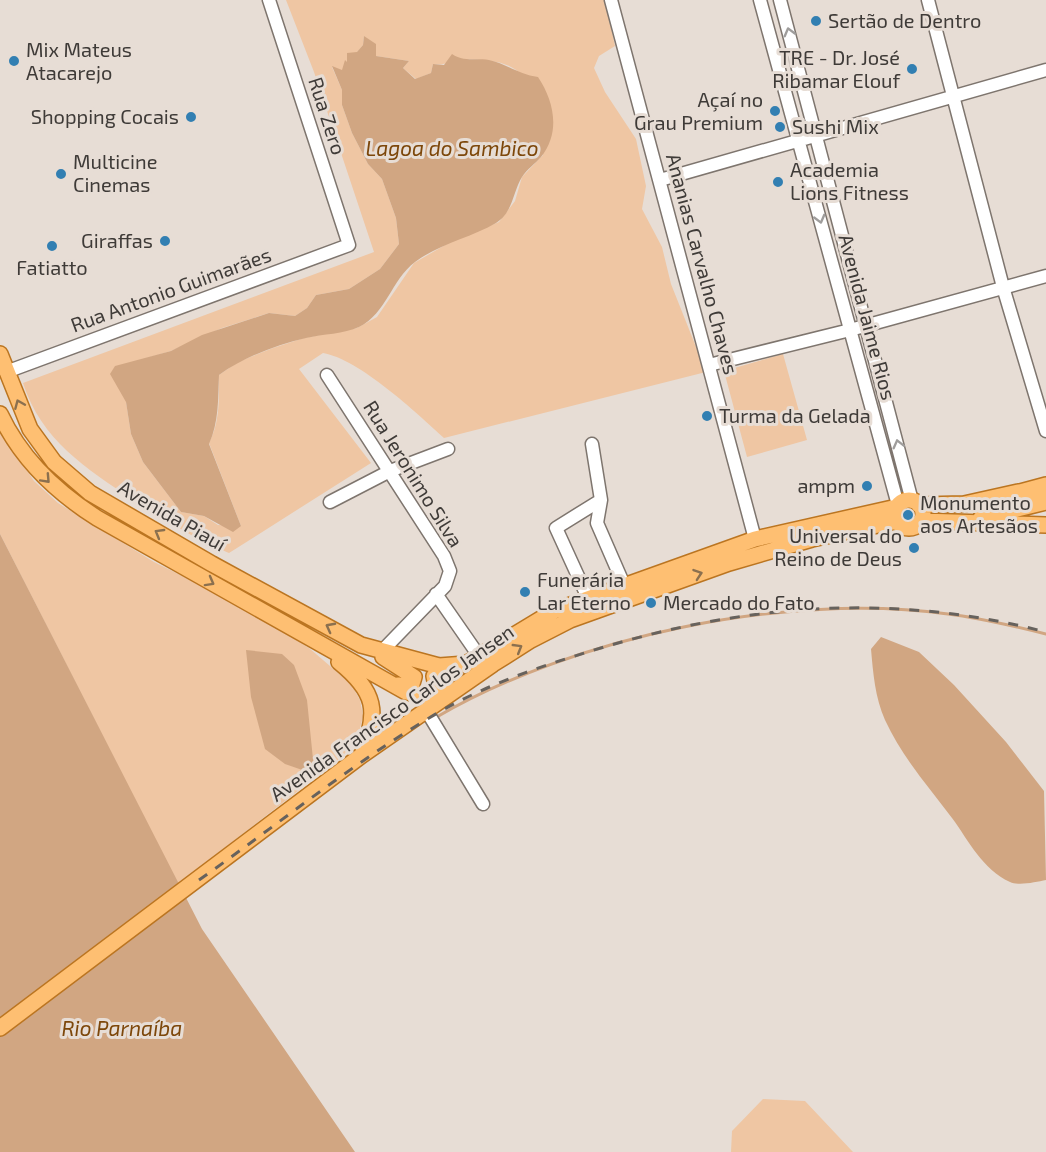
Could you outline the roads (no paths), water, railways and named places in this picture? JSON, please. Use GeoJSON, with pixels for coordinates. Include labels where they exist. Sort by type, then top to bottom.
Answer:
{"type":"FeatureCollection","features":[{"type":"Feature","properties":{"kind":"main road","name":"Avenida Piauí"},"geometry":{"type":"LineString","coordinates":[[0,354],[30,429],[54,462],[90,493],[212,564],[361,645],[383,650]]}},
{"type":"Feature","properties":{"kind":"main road","name":"Avenida Piauí"},"geometry":{"type":"LineString","coordinates":[[0,414],[20,447],[54,487],[71,501],[406,692],[424,697],[464,684]]}},
{"type":"Feature","properties":{"kind":"main road"},"geometry":{"type":"LineString","coordinates":[[1018,492],[1046,485]]}},
{"type":"Feature","properties":{"kind":"main road","name":"Avenida Francisco Carlos Jansen"},"geometry":{"type":"LineString","coordinates":[[383,650],[425,663],[455,666],[479,656],[554,611],[755,539],[905,508],[964,504],[1018,492],[1046,500]]}},
{"type":"Feature","properties":{"kind":"main road"},"geometry":{"type":"LineString","coordinates":[[960,522],[1046,500]]}},
{"type":"Feature","properties":{"kind":"main road","name":"Avenida Francisco Carlos Jansen"},"geometry":{"type":"LineString","coordinates":[[905,508],[903,527],[911,528],[921,521],[1046,525]]}},
{"type":"Feature","properties":{"kind":"main road","name":"Avenida Francisco Carlos Jansen"},"geometry":{"type":"LineString","coordinates":[[0,1028],[363,755],[531,640],[570,620],[618,602],[740,560],[905,508]]}},
{"type":"Feature","properties":{"kind":"main road"},"geometry":{"type":"LineString","coordinates":[[905,508],[923,513],[921,521]]}},
{"type":"Feature","properties":{"kind":"main road","name":"Avenida Piauí"},"geometry":{"type":"LineString","coordinates":[[302,634],[359,678],[369,694],[373,706],[373,718],[363,755]]}},
{"type":"Feature","properties":{"kind":"main road"},"geometry":{"type":"LineString","coordinates":[[361,645],[414,677],[411,687],[405,688],[392,683]]}},
{"type":"Feature","properties":{"kind":"main road"},"geometry":{"type":"LineString","coordinates":[[447,691],[436,686],[434,676],[439,670],[455,666]]}},
{"type":"Feature","properties":{"kind":"street","name":"Rua Zero"},"geometry":{"type":"LineString","coordinates":[[268,0],[349,245]]}},
{"type":"Feature","properties":{"kind":"street","name":"Ananias Carvalho Chaves"},"geometry":{"type":"LineString","coordinates":[[611,0],[755,539]]}},
{"type":"Feature","properties":{"kind":"street","name":"Avenida Jaime Rios"},"geometry":{"type":"LineString","coordinates":[[760,0],[850,330],[905,508]]}},
{"type":"Feature","properties":{"kind":"street","name":"Avenida Jaime Rios"},"geometry":{"type":"LineString","coordinates":[[780,0],[868,326],[905,508]]}},
{"type":"Feature","properties":{"kind":"street"},"geometry":{"type":"LineString","coordinates":[[928,0],[955,95],[1003,287],[1046,431]]}},
{"type":"Feature","properties":{"kind":"street"},"geometry":{"type":"LineString","coordinates":[[660,180],[1046,69]]}},
{"type":"Feature","properties":{"kind":"street","name":"Rua Antonio Guimarães"},"geometry":{"type":"LineString","coordinates":[[6,372],[349,245]]}},
{"type":"Feature","properties":{"kind":"street"},"geometry":{"type":"LineString","coordinates":[[709,365],[868,326],[1046,276]]}},
{"type":"Feature","properties":{"kind":"street","name":"Rua Jeronimo Silva"},"geometry":{"type":"LineString","coordinates":[[327,375],[444,556],[450,570],[445,586],[383,650]]}},
{"type":"Feature","properties":{"kind":"street"},"geometry":{"type":"LineString","coordinates":[[592,444],[601,500],[597,523],[624,585]]}},
{"type":"Feature","properties":{"kind":"street"},"geometry":{"type":"LineString","coordinates":[[330,502],[390,471],[448,449]]}},
{"type":"Feature","properties":{"kind":"street"},"geometry":{"type":"LineString","coordinates":[[588,598],[556,528],[601,500]]}},
{"type":"Feature","properties":{"kind":"street"},"geometry":{"type":"LineString","coordinates":[[436,594],[479,656]]}},
{"type":"Feature","properties":{"kind":"street"},"geometry":{"type":"LineString","coordinates":[[426,710],[483,804]]}},
{"type":"Feature","properties":{"kind":"water","name":"Lagoa do Sambico"},"geometry":{"type":"Polygon","coordinates":[[[364,36],[376,44],[376,56],[409,61],[403,68],[415,79],[431,73],[433,64],[444,65],[452,54],[465,59],[489,60],[538,77],[551,106],[553,127],[551,137],[541,157],[522,177],[502,219],[434,250],[415,262],[407,269],[383,305],[368,321],[347,331],[283,344],[250,357],[219,375],[216,419],[209,444],[241,526],[233,532],[204,516],[181,512],[143,462],[131,434],[126,402],[110,374],[115,366],[171,351],[202,335],[269,313],[295,316],[307,308],[316,295],[349,289],[380,269],[399,244],[396,218],[382,179],[368,164],[352,133],[342,105],[342,90],[332,66],[342,70],[345,60],[347,62],[347,53],[357,52],[363,45],[364,36]]]}},
{"type":"Feature","properties":{"kind":"water","name":"Rio Parnaíba"},"geometry":{"type":"Polygon","coordinates":[[[0,534],[202,929],[355,1152],[0,1152],[0,534]]]}},
{"type":"Feature","properties":{"kind":"water"},"geometry":{"type":"Polygon","coordinates":[[[881,637],[919,652],[954,685],[1006,742],[1044,791],[1046,880],[1018,884],[1010,882],[992,870],[977,854],[907,759],[885,720],[877,694],[871,649],[881,637]]]}},
{"type":"Feature","properties":{"kind":"water"},"geometry":{"type":"Polygon","coordinates":[[[246,650],[282,654],[294,665],[307,700],[314,769],[308,772],[285,764],[265,749],[251,697],[246,650]]]}},
{"type":"Feature","properties":{"kind":"waterway"},"geometry":{"type":"LineString","coordinates":[[435,718],[491,689],[552,664],[616,643],[684,627],[752,616],[820,609],[885,609],[948,614],[997,622],[1046,634]]}},
{"type":"Feature","properties":{"kind":"railway"},"geometry":{"type":"LineString","coordinates":[[199,880],[341,776],[429,718],[508,679],[591,651],[648,635],[704,623],[761,614],[817,609],[874,608],[931,611],[988,619],[1046,632]]}},
{"type":"Feature","properties":{"kind":"place","name":"Sertão de Dentro"},"geometry":{"type":"Point","coordinates":[816,21]}},
{"type":"Feature","properties":{"kind":"place","name":"Mix Mateus Atacarejo"},"geometry":{"type":"Point","coordinates":[14,61]}},
{"type":"Feature","properties":{"kind":"place","name":"TRE - Dr. José Ribamar Elouf"},"geometry":{"type":"Point","coordinates":[912,69]}},
{"type":"Feature","properties":{"kind":"place","name":"Açaí no Grau Premium"},"geometry":{"type":"Point","coordinates":[775,111]}},
{"type":"Feature","properties":{"kind":"place","name":"Shopping Cocais"},"geometry":{"type":"Point","coordinates":[191,117]}},
{"type":"Feature","properties":{"kind":"place","name":"Sushi Mix"},"geometry":{"type":"Point","coordinates":[780,127]}},
{"type":"Feature","properties":{"kind":"place","name":"Multicine Cinemas"},"geometry":{"type":"Point","coordinates":[61,174]}},
{"type":"Feature","properties":{"kind":"place","name":"Academia Lions Fitness"},"geometry":{"type":"Point","coordinates":[778,182]}},
{"type":"Feature","properties":{"kind":"place","name":"Giraffas"},"geometry":{"type":"Point","coordinates":[165,241]}},
{"type":"Feature","properties":{"kind":"place","name":"Fatiatto"},"geometry":{"type":"Point","coordinates":[52,246]}},
{"type":"Feature","properties":{"kind":"place","name":"Turma da Gelada"},"geometry":{"type":"Point","coordinates":[707,416]}},
{"type":"Feature","properties":{"kind":"place","name":"ampm"},"geometry":{"type":"Point","coordinates":[867,486]}},
{"type":"Feature","properties":{"kind":"place","name":"Monumento aos Artesãos"},"geometry":{"type":"Point","coordinates":[908,515]}},
{"type":"Feature","properties":{"kind":"place","name":"Universal do Reino de Deus"},"geometry":{"type":"Point","coordinates":[914,548]}},
{"type":"Feature","properties":{"kind":"place","name":"Funerária Lar Eterno"},"geometry":{"type":"Point","coordinates":[525,592]}},
{"type":"Feature","properties":{"kind":"place","name":"Mercado do Fato"},"geometry":{"type":"Point","coordinates":[651,603]}}]}
